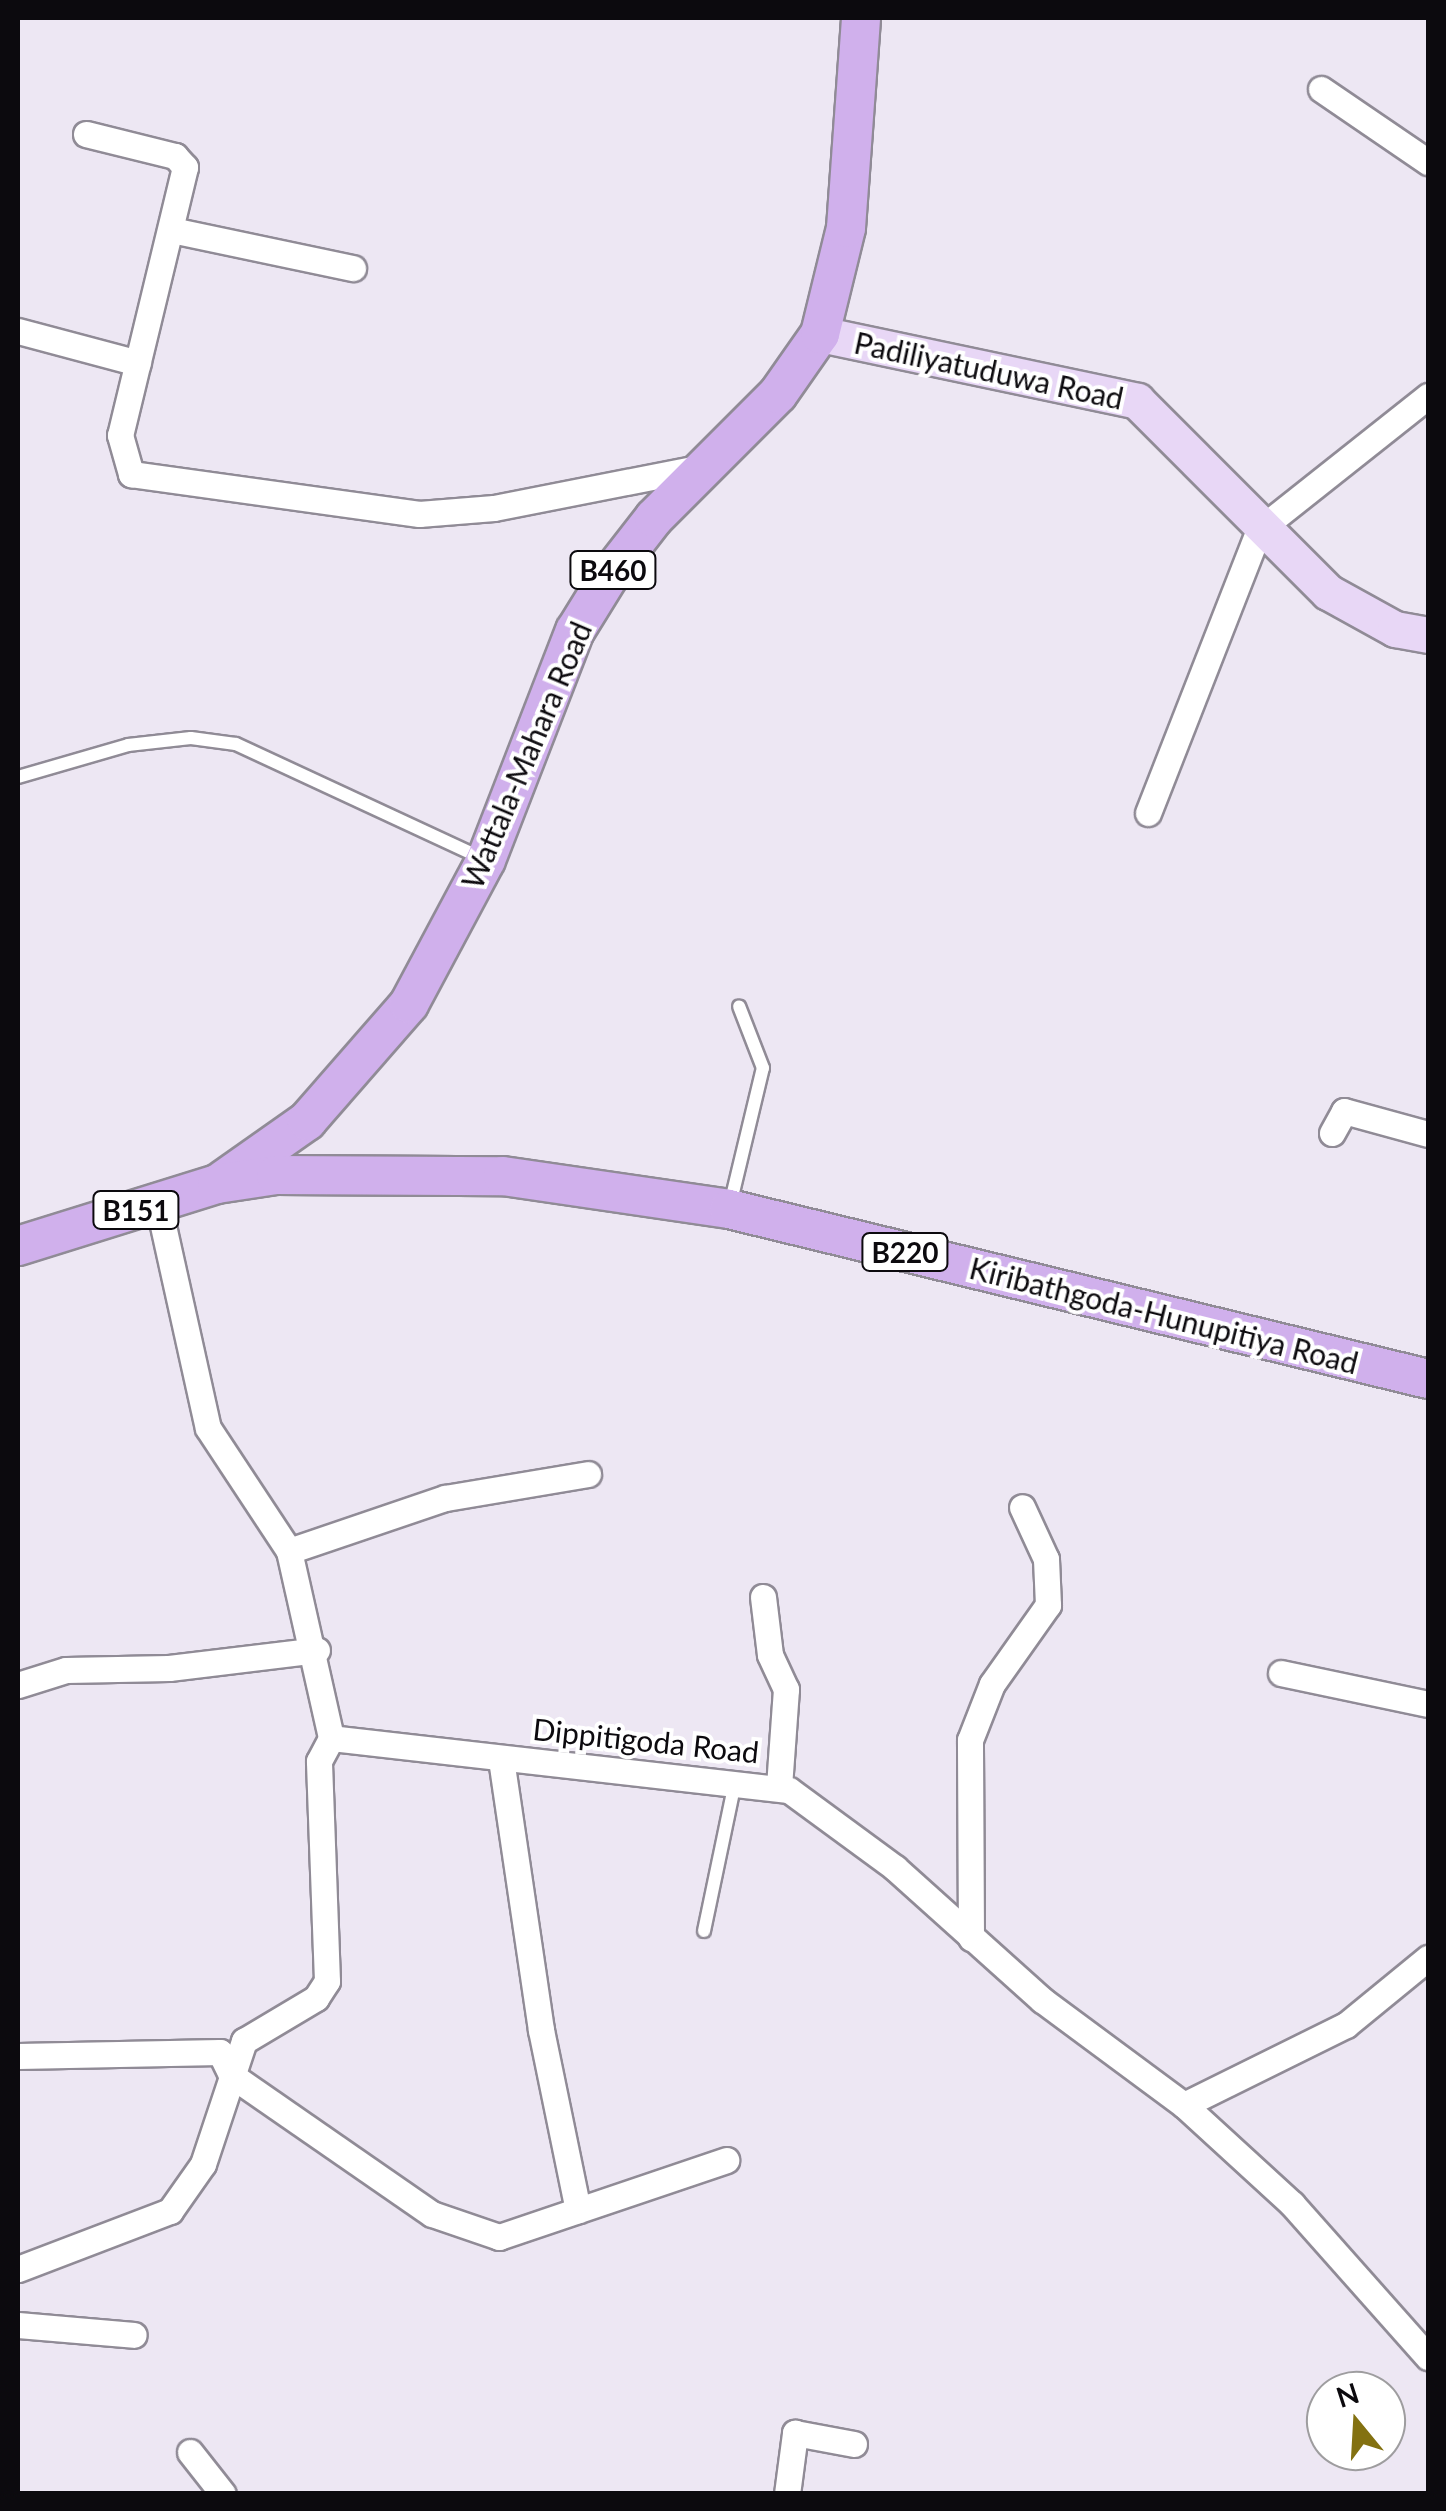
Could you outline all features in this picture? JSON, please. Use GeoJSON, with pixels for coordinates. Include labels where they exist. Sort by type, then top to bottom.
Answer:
{"type":"FeatureCollection","features":[{"type":"Feature","properties":{"kind":"main road","name":"Wattala-Mahara Road"},"geometry":{"type":"LineString","coordinates":[[217,1184],[307,1121],[359,1069],[409,1004],[486,860],[575,631],[654,518],[778,394],[820,334],[846,228],[861,18]]}},
{"type":"Feature","properties":{"kind":"main road","name":"Kiribathgoda-Hunupitiya Road"},"geometry":{"type":"LineString","coordinates":[[18,1246],[217,1184],[276,1175],[503,1176],[730,1209],[1428,1379]]}},
{"type":"Feature","properties":{"kind":"street"},"geometry":{"type":"LineString","coordinates":[[1321,89],[1428,162]]}},
{"type":"Feature","properties":{"kind":"street"},"geometry":{"type":"LineString","coordinates":[[86,134],[175,156],[185,167],[120,435],[131,474],[419,514],[494,508],[709,466]]}},
{"type":"Feature","properties":{"kind":"street"},"geometry":{"type":"LineString","coordinates":[[172,230],[354,268]]}},
{"type":"Feature","properties":{"kind":"street"},"geometry":{"type":"LineString","coordinates":[[18,330],[138,362]]}},
{"type":"Feature","properties":{"kind":"street","name":"Padiliyatuduwa Road"},"geometry":{"type":"LineString","coordinates":[[820,334],[1137,401],[1259,530],[1358,611],[1428,635]]}},
{"type":"Feature","properties":{"kind":"street"},"geometry":{"type":"LineString","coordinates":[[1148,813],[1259,530],[1428,396]]}},
{"type":"Feature","properties":{"kind":"street"},"geometry":{"type":"LineString","coordinates":[[1332,1133],[1344,1111],[1428,1134]]}},
{"type":"Feature","properties":{"kind":"street"},"geometry":{"type":"LineString","coordinates":[[18,2269],[170,2211],[204,2164],[228,2107],[230,2076],[244,2041],[316,1998],[327,1981],[320,1761],[330,1738],[319,1712],[317,1650],[289,1551],[208,1428],[158,1203]]}},
{"type":"Feature","properties":{"kind":"street"},"geometry":{"type":"LineString","coordinates":[[289,1551],[445,1498],[588,1474]]}},
{"type":"Feature","properties":{"kind":"street"},"geometry":{"type":"LineString","coordinates":[[971,1938],[970,1740],[992,1684],[1048,1605],[1046,1559],[1022,1507]]}},
{"type":"Feature","properties":{"kind":"street"},"geometry":{"type":"LineString","coordinates":[[763,1598],[770,1655],[786,1688],[779,1787]]}},
{"type":"Feature","properties":{"kind":"street"},"geometry":{"type":"LineString","coordinates":[[18,1685],[66,1670],[169,1668],[317,1650]]}},
{"type":"Feature","properties":{"kind":"street"},"geometry":{"type":"LineString","coordinates":[[1281,1673],[1428,1704]]}},
{"type":"Feature","properties":{"kind":"street","name":"Dippitigoda Road"},"geometry":{"type":"LineString","coordinates":[[330,1738],[501,1759],[736,1778],[779,1787],[833,1818],[971,1938],[1184,2106],[1292,2204],[1428,2357]]}},
{"type":"Feature","properties":{"kind":"street"},"geometry":{"type":"LineString","coordinates":[[501,1759],[541,2030],[578,2210]]}},
{"type":"Feature","properties":{"kind":"street"},"geometry":{"type":"LineString","coordinates":[[1184,2106],[1346,2026],[1424,1970]]}},
{"type":"Feature","properties":{"kind":"street"},"geometry":{"type":"LineString","coordinates":[[18,2056],[220,2052],[230,2076],[432,2214],[499,2236],[726,2160]]}},
{"type":"Feature","properties":{"kind":"street"},"geometry":{"type":"LineString","coordinates":[[18,2325],[134,2334]]}},
{"type":"Feature","properties":{"kind":"street"},"geometry":{"type":"LineString","coordinates":[[786,2494],[794,2433],[854,2444]]}},
{"type":"Feature","properties":{"kind":"street"},"geometry":{"type":"LineString","coordinates":[[190,2452],[220,2492]]}},
{"type":"Feature","properties":{"kind":"lane"},"geometry":{"type":"LineString","coordinates":[[18,777],[128,745],[191,738],[236,744],[486,860]]}},
{"type":"Feature","properties":{"kind":"lane"},"geometry":{"type":"LineString","coordinates":[[730,1209],[762,1068],[739,1006]]}},
{"type":"Feature","properties":{"kind":"lane"},"geometry":{"type":"LineString","coordinates":[[704,1932],[736,1778]]}}]}
